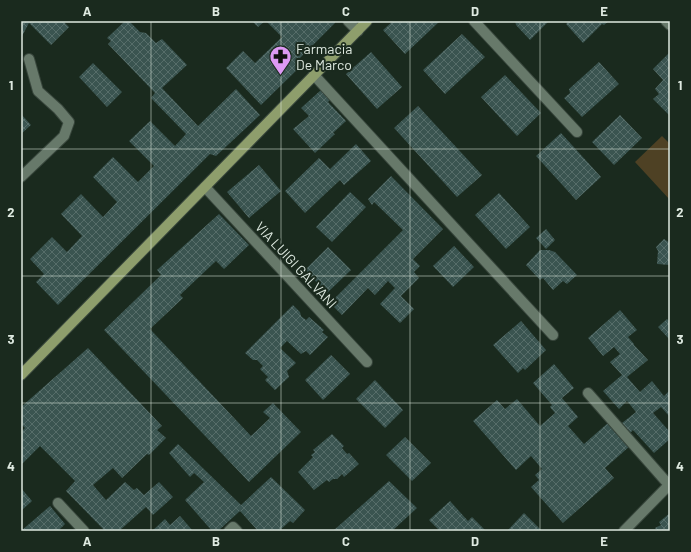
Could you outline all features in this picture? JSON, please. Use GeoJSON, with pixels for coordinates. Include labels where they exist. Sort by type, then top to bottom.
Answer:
{"type":"FeatureCollection","features":[{"type":"Feature","properties":{"kind":"main road"},"geometry":{"type":"LineString","coordinates":[[21,375],[367,21]]}},
{"type":"Feature","properties":{"kind":"street"},"geometry":{"type":"LineString","coordinates":[[348,21],[358,31]]}},
{"type":"Feature","properties":{"kind":"street"},"geometry":{"type":"LineString","coordinates":[[474,21],[578,132]]}},
{"type":"Feature","properties":{"kind":"street"},"geometry":{"type":"LineString","coordinates":[[666,21],[670,25]]}},
{"type":"Feature","properties":{"kind":"street"},"geometry":{"type":"LineString","coordinates":[[21,178],[64,136],[69,122],[58,109],[38,91],[29,59]]}},
{"type":"Feature","properties":{"kind":"street"},"geometry":{"type":"LineString","coordinates":[[314,75],[553,335]]}},
{"type":"Feature","properties":{"kind":"street","name":"VIA LUIGI GALVANI"},"geometry":{"type":"LineString","coordinates":[[205,187],[367,362]]}},
{"type":"Feature","properties":{"kind":"street"},"geometry":{"type":"LineString","coordinates":[[588,393],[670,485],[627,530]]}},
{"type":"Feature","properties":{"kind":"street"},"geometry":{"type":"LineString","coordinates":[[58,503],[84,531]]}},
{"type":"Feature","properties":{"kind":"street"},"geometry":{"type":"LineString","coordinates":[[229,531],[233,527],[237,531]]}},
{"type":"Feature","properties":{"kind":"shaded area"},"geometry":{"type":"Polygon","coordinates":[[[662,136],[670,144],[670,200],[635,162],[662,136]]]}},
{"type":"Feature","properties":{"kind":"building"},"geometry":{"type":"Polygon","coordinates":[[[21,21],[63,21],[69,27],[51,45],[29,23],[21,38],[21,21]]]}},
{"type":"Feature","properties":{"kind":"building"},"geometry":{"type":"Polygon","coordinates":[[[125,21],[129,21],[140,32],[146,33],[156,43],[162,39],[187,65],[162,88],[198,126],[236,89],[260,115],[216,156],[210,154],[58,305],[36,282],[44,274],[30,259],[52,237],[67,252],[82,236],[61,214],[81,194],[103,217],[117,202],[93,177],[113,157],[138,182],[154,166],[129,141],[150,121],[175,146],[186,134],[151,98],[155,93],[108,44],[111,41],[107,38],[125,21]]]}},
{"type":"Feature","properties":{"kind":"building"},"geometry":{"type":"Polygon","coordinates":[[[252,21],[265,21],[258,27],[252,21]]]}},
{"type":"Feature","properties":{"kind":"building"},"geometry":{"type":"Polygon","coordinates":[[[266,21],[334,21],[335,23],[300,58],[305,62],[261,105],[226,68],[243,51],[255,63],[282,37],[266,21]]]}},
{"type":"Feature","properties":{"kind":"building"},"geometry":{"type":"Polygon","coordinates":[[[393,21],[440,21],[405,54],[383,30],[393,21]]]}},
{"type":"Feature","properties":{"kind":"building"},"geometry":{"type":"Polygon","coordinates":[[[515,21],[549,21],[530,40],[516,25],[515,21]]]}},
{"type":"Feature","properties":{"kind":"building"},"geometry":{"type":"Polygon","coordinates":[[[569,21],[609,21],[604,25],[602,24],[583,43],[566,24],[569,21]]]}},
{"type":"Feature","properties":{"kind":"building"},"geometry":{"type":"Polygon","coordinates":[[[462,34],[485,57],[445,94],[423,70],[462,34]]]}},
{"type":"Feature","properties":{"kind":"building"},"geometry":{"type":"Polygon","coordinates":[[[371,52],[402,87],[377,109],[346,74],[371,52]]]}},
{"type":"Feature","properties":{"kind":"building"},"geometry":{"type":"Polygon","coordinates":[[[670,52],[670,116],[653,99],[659,94],[655,89],[663,80],[653,69],[670,52]]]}},
{"type":"Feature","properties":{"kind":"building"},"geometry":{"type":"Polygon","coordinates":[[[599,62],[619,84],[582,117],[564,98],[570,93],[569,89],[599,62]]]}},
{"type":"Feature","properties":{"kind":"building"},"geometry":{"type":"Polygon","coordinates":[[[93,63],[122,92],[107,107],[79,77],[93,63]]]}},
{"type":"Feature","properties":{"kind":"building"},"geometry":{"type":"Polygon","coordinates":[[[505,75],[541,113],[517,136],[481,97],[505,75]]]}},
{"type":"Feature","properties":{"kind":"building"},"geometry":{"type":"Polygon","coordinates":[[[321,90],[330,100],[328,102],[346,121],[315,153],[293,129],[309,116],[301,108],[321,90]]]}},
{"type":"Feature","properties":{"kind":"building"},"geometry":{"type":"Polygon","coordinates":[[[418,106],[482,175],[457,197],[394,128],[418,106]]]}},
{"type":"Feature","properties":{"kind":"building"},"geometry":{"type":"Polygon","coordinates":[[[21,114],[31,125],[21,134],[21,114]]]}},
{"type":"Feature","properties":{"kind":"building"},"geometry":{"type":"Polygon","coordinates":[[[620,115],[642,138],[614,165],[592,142],[620,115]]]}},
{"type":"Feature","properties":{"kind":"building"},"geometry":{"type":"Polygon","coordinates":[[[561,133],[601,177],[576,200],[536,156],[561,133]]]}},
{"type":"Feature","properties":{"kind":"building"},"geometry":{"type":"Polygon","coordinates":[[[356,144],[371,161],[344,185],[340,180],[305,213],[285,191],[319,158],[330,169],[356,144]]]}},
{"type":"Feature","properties":{"kind":"building"},"geometry":{"type":"Polygon","coordinates":[[[259,165],[281,191],[249,218],[227,192],[259,165]]]}},
{"type":"Feature","properties":{"kind":"building"},"geometry":{"type":"Polygon","coordinates":[[[391,176],[443,229],[413,259],[420,266],[414,272],[419,278],[401,296],[414,309],[400,323],[380,304],[395,288],[388,281],[375,295],[368,288],[342,315],[330,303],[403,230],[374,202],[372,205],[368,199],[391,176]]]}},
{"type":"Feature","properties":{"kind":"building"},"geometry":{"type":"Polygon","coordinates":[[[350,192],[366,207],[332,242],[316,227],[350,192]]]}},
{"type":"Feature","properties":{"kind":"building"},"geometry":{"type":"Polygon","coordinates":[[[499,193],[530,227],[506,249],[475,215],[499,193]]]}},
{"type":"Feature","properties":{"kind":"building"},"geometry":{"type":"Polygon","coordinates":[[[219,214],[249,245],[224,269],[216,261],[180,295],[183,298],[150,329],[251,436],[270,418],[263,412],[273,403],[301,432],[249,482],[104,330],[161,275],[157,270],[219,214]]]}},
{"type":"Feature","properties":{"kind":"building"},"geometry":{"type":"Polygon","coordinates":[[[546,229],[555,240],[546,249],[536,238],[546,229]]]}},
{"type":"Feature","properties":{"kind":"building"},"geometry":{"type":"Polygon","coordinates":[[[664,239],[670,243],[670,265],[657,264],[658,251],[656,247],[664,239]]]}},
{"type":"Feature","properties":{"kind":"building"},"geometry":{"type":"Polygon","coordinates":[[[454,246],[474,267],[453,287],[433,266],[454,246]]]}},
{"type":"Feature","properties":{"kind":"building"},"geometry":{"type":"Polygon","coordinates":[[[328,247],[351,270],[327,293],[305,270],[328,247]]]}},
{"type":"Feature","properties":{"kind":"building"},"geometry":{"type":"Polygon","coordinates":[[[540,250],[555,252],[577,275],[567,284],[563,281],[553,290],[543,278],[540,280],[526,265],[540,250]]]}},
{"type":"Feature","properties":{"kind":"building"},"geometry":{"type":"Polygon","coordinates":[[[293,305],[300,312],[301,316],[306,320],[309,317],[324,330],[322,332],[328,337],[310,355],[306,351],[301,354],[287,341],[280,348],[296,363],[287,371],[289,377],[275,390],[265,380],[268,377],[260,369],[263,366],[257,360],[253,360],[245,353],[293,305]]]}},
{"type":"Feature","properties":{"kind":"building"},"geometry":{"type":"Polygon","coordinates":[[[620,310],[637,330],[628,337],[648,360],[627,377],[640,392],[652,381],[664,396],[670,390],[670,417],[661,407],[653,413],[670,432],[670,439],[654,453],[633,430],[630,433],[622,423],[636,412],[627,401],[619,409],[603,391],[622,375],[610,362],[620,354],[614,347],[603,356],[588,338],[620,310]]]}},
{"type":"Feature","properties":{"kind":"building"},"geometry":{"type":"Polygon","coordinates":[[[667,319],[670,322],[670,340],[658,327],[667,319]]]}},
{"type":"Feature","properties":{"kind":"building"},"geometry":{"type":"Polygon","coordinates":[[[521,321],[546,350],[525,370],[523,368],[518,373],[493,345],[521,321]]]}},
{"type":"Feature","properties":{"kind":"building"},"geometry":{"type":"Polygon","coordinates":[[[88,348],[162,426],[157,430],[166,438],[122,478],[113,468],[93,485],[106,500],[125,482],[134,490],[137,488],[144,495],[159,482],[173,497],[153,515],[146,507],[119,531],[105,531],[66,491],[75,481],[40,446],[21,465],[21,432],[25,428],[21,424],[21,407],[88,348]]]}},
{"type":"Feature","properties":{"kind":"building"},"geometry":{"type":"Polygon","coordinates":[[[331,355],[350,374],[323,400],[305,380],[331,355]]]}},
{"type":"Feature","properties":{"kind":"building"},"geometry":{"type":"Polygon","coordinates":[[[554,364],[574,388],[562,398],[578,417],[568,426],[584,444],[609,422],[630,446],[605,468],[614,478],[563,523],[531,487],[539,480],[535,475],[542,469],[531,456],[516,470],[473,421],[497,400],[505,409],[517,399],[540,426],[555,413],[550,407],[552,405],[533,383],[554,364]]]}},
{"type":"Feature","properties":{"kind":"building"},"geometry":{"type":"Polygon","coordinates":[[[375,380],[403,410],[385,428],[356,399],[375,380]]]}},
{"type":"Feature","properties":{"kind":"building"},"geometry":{"type":"Polygon","coordinates":[[[332,434],[344,446],[342,448],[347,454],[349,453],[359,464],[344,477],[342,474],[337,479],[333,479],[329,482],[327,480],[314,490],[298,472],[313,457],[311,455],[315,452],[313,450],[332,434]]]}},
{"type":"Feature","properties":{"kind":"building"},"geometry":{"type":"Polygon","coordinates":[[[405,437],[431,463],[412,481],[386,455],[405,437]]]}},
{"type":"Feature","properties":{"kind":"building"},"geometry":{"type":"Polygon","coordinates":[[[178,444],[241,505],[271,477],[305,510],[293,523],[290,521],[279,531],[258,531],[240,511],[218,531],[212,531],[185,500],[204,482],[194,473],[190,477],[169,453],[178,444]]]}},
{"type":"Feature","properties":{"kind":"building"},"geometry":{"type":"Polygon","coordinates":[[[389,481],[417,508],[392,531],[333,531],[389,481]]]}},
{"type":"Feature","properties":{"kind":"building"},"geometry":{"type":"Polygon","coordinates":[[[21,488],[32,501],[22,510],[21,509],[21,488]]]}},
{"type":"Feature","properties":{"kind":"building"},"geometry":{"type":"Polygon","coordinates":[[[450,501],[468,521],[472,517],[486,531],[440,531],[429,520],[450,501]]]}},
{"type":"Feature","properties":{"kind":"building"},"geometry":{"type":"Polygon","coordinates":[[[50,506],[65,524],[58,531],[21,531],[50,506]]]}},
{"type":"Feature","properties":{"kind":"building"},"geometry":{"type":"Polygon","coordinates":[[[524,513],[542,531],[507,531],[524,513]]]}},
{"type":"Feature","properties":{"kind":"building"},"geometry":{"type":"Polygon","coordinates":[[[670,513],[670,531],[658,531],[655,528],[661,525],[659,522],[670,513]]]}},
{"type":"Feature","properties":{"kind":"building"},"geometry":{"type":"Polygon","coordinates":[[[180,516],[193,531],[152,531],[165,519],[170,525],[180,516]]]}},
{"type":"Feature","properties":{"kind":"place","name":"Farmacia De Marco"},"geometry":{"type":"Point","coordinates":[281,76]}}]}
